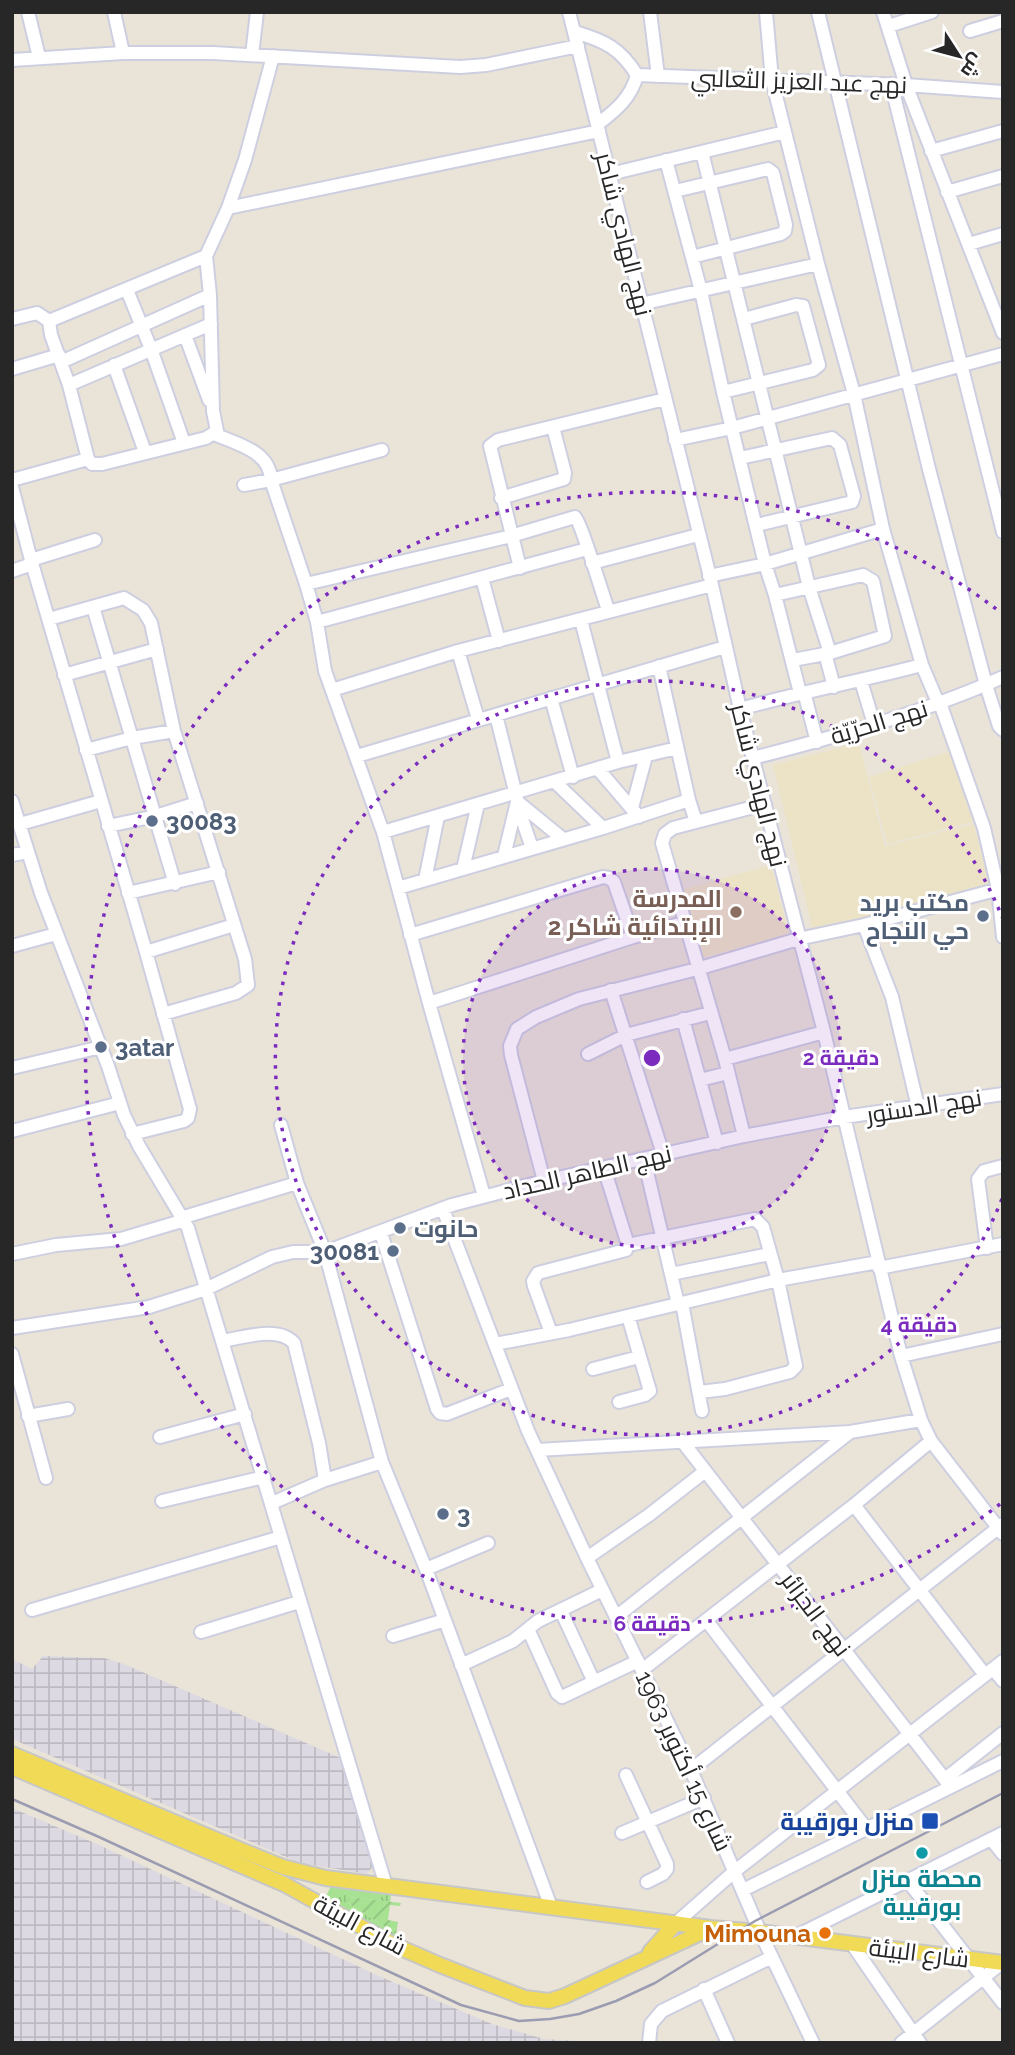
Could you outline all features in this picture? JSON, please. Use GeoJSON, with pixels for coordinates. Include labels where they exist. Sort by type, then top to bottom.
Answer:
{"type":"FeatureCollection","features":[{"type":"Feature","properties":{"kind":"main road","name":"شارع البيئة"},"geometry":{"type":"LineString","coordinates":[[12,1754],[66,1783],[233,1854],[326,1878],[1003,1963]]}},
{"type":"Feature","properties":{"kind":"main road","name":"شارع البيئة"},"geometry":{"type":"LineString","coordinates":[[12,1767],[66,1783]]}},
{"type":"Feature","properties":{"kind":"main road","name":"شارع البيئة"},"geometry":{"type":"LineString","coordinates":[[233,1854],[394,1945],[525,1998],[549,2001],[565,1996],[711,1928]]}},
{"type":"Feature","properties":{"kind":"main road"},"geometry":{"type":"LineString","coordinates":[[641,1960],[676,1923]]}},
{"type":"Feature","properties":{"kind":"street"},"geometry":{"type":"LineString","coordinates":[[28,12],[38,57]]}},
{"type":"Feature","properties":{"kind":"street"},"geometry":{"type":"LineString","coordinates":[[114,12],[123,53]]}},
{"type":"Feature","properties":{"kind":"street"},"geometry":{"type":"LineString","coordinates":[[252,55],[257,12]]}},
{"type":"Feature","properties":{"kind":"street","name":"نهج الهادي شاكر"},"geometry":{"type":"LineString","coordinates":[[569,12],[740,709],[824,1032],[901,1356],[921,1420],[931,1440],[1001,1529]]}},
{"type":"Feature","properties":{"kind":"street"},"geometry":{"type":"LineString","coordinates":[[650,12],[659,76]]}},
{"type":"Feature","properties":{"kind":"street"},"geometry":{"type":"LineString","coordinates":[[766,12],[772,80],[854,394],[883,530],[922,665],[940,703],[984,828],[1000,889],[1003,937]]}},
{"type":"Feature","properties":{"kind":"street"},"geometry":{"type":"LineString","coordinates":[[818,12],[907,382],[986,685],[1003,730]]}},
{"type":"Feature","properties":{"kind":"street"},"geometry":{"type":"LineString","coordinates":[[883,12],[906,85],[1002,327]]}},
{"type":"Feature","properties":{"kind":"street"},"geometry":{"type":"LineString","coordinates":[[888,26],[933,12]]}},
{"type":"Feature","properties":{"kind":"street"},"geometry":{"type":"LineString","coordinates":[[970,31],[1003,22]]}},
{"type":"Feature","properties":{"kind":"street"},"geometry":{"type":"LineString","coordinates":[[12,60],[123,53],[252,55],[460,67],[486,65],[577,39],[601,41],[616,49],[627,58],[637,75],[634,86],[623,102],[599,127],[228,208]]}},
{"type":"Feature","properties":{"kind":"street"},"geometry":{"type":"LineString","coordinates":[[213,411],[210,295],[206,256],[228,208],[251,141],[273,56]]}},
{"type":"Feature","properties":{"kind":"street","name":"نهج عبد العزيز الثعالبي"},"geometry":{"type":"LineString","coordinates":[[637,75],[891,84],[1003,92]]}},
{"type":"Feature","properties":{"kind":"street"},"geometry":{"type":"LineString","coordinates":[[891,84],[1003,532]]}},
{"type":"Feature","properties":{"kind":"street"},"geometry":{"type":"LineString","coordinates":[[931,151],[1003,131]]}},
{"type":"Feature","properties":{"kind":"street"},"geometry":{"type":"LineString","coordinates":[[610,174],[785,132]]}},
{"type":"Feature","properties":{"kind":"street"},"geometry":{"type":"LineString","coordinates":[[702,152],[834,687]]}},
{"type":"Feature","properties":{"kind":"street"},"geometry":{"type":"LineString","coordinates":[[666,160],[701,291],[765,564],[817,742]]}},
{"type":"Feature","properties":{"kind":"street"},"geometry":{"type":"LineString","coordinates":[[675,191],[763,169],[771,170],[786,225],[785,232],[781,234],[692,257]]}},
{"type":"Feature","properties":{"kind":"street"},"geometry":{"type":"LineString","coordinates":[[947,192],[1003,176]]}},
{"type":"Feature","properties":{"kind":"street"},"geometry":{"type":"LineString","coordinates":[[969,244],[1003,234]]}},
{"type":"Feature","properties":{"kind":"street"},"geometry":{"type":"LineString","coordinates":[[49,321],[206,256]]}},
{"type":"Feature","properties":{"kind":"street"},"geometry":{"type":"LineString","coordinates":[[641,304],[818,264]]}},
{"type":"Feature","properties":{"kind":"street"},"geometry":{"type":"LineString","coordinates":[[127,289],[184,443]]}},
{"type":"Feature","properties":{"kind":"street"},"geometry":{"type":"LineString","coordinates":[[12,369],[60,358],[142,326],[210,295]]}},
{"type":"Feature","properties":{"kind":"street"},"geometry":{"type":"LineString","coordinates":[[723,392],[817,368],[819,361],[803,306],[796,305],[744,319]]}},
{"type":"Feature","properties":{"kind":"street"},"geometry":{"type":"LineString","coordinates":[[12,319],[37,313],[49,321],[88,459],[90,463],[96,464],[214,434],[217,428],[213,411],[186,335]]}},
{"type":"Feature","properties":{"kind":"street"},"geometry":{"type":"LineString","coordinates":[[69,385],[211,324]]}},
{"type":"Feature","properties":{"kind":"street"},"geometry":{"type":"LineString","coordinates":[[675,440],[732,428],[1003,354]]}},
{"type":"Feature","properties":{"kind":"street"},"geometry":{"type":"LineString","coordinates":[[114,365],[145,452]]}},
{"type":"Feature","properties":{"kind":"street"},"geometry":{"type":"LineString","coordinates":[[520,568],[490,446],[498,440],[664,399]]}},
{"type":"Feature","properties":{"kind":"street"},"geometry":{"type":"LineString","coordinates":[[501,498],[564,480],[565,473],[553,427]]}},
{"type":"Feature","properties":{"kind":"street"},"geometry":{"type":"LineString","coordinates":[[214,434],[259,455],[269,467],[317,622],[321,655],[383,832],[484,1196]]}},
{"type":"Feature","properties":{"kind":"street"},"geometry":{"type":"LineString","coordinates":[[740,458],[835,439],[840,445],[854,496],[849,503],[757,525]]}},
{"type":"Feature","properties":{"kind":"street"},"geometry":{"type":"LineString","coordinates":[[244,485],[382,450]]}},
{"type":"Feature","properties":{"kind":"street"},"geometry":{"type":"LineString","coordinates":[[12,480],[88,459]]}},
{"type":"Feature","properties":{"kind":"street"},"geometry":{"type":"LineString","coordinates":[[12,487],[31,562],[146,953],[190,1114],[184,1121],[132,1134]]}},
{"type":"Feature","properties":{"kind":"street"},"geometry":{"type":"LineString","coordinates":[[306,584],[511,536],[575,517],[581,522],[587,549],[608,610]]}},
{"type":"Feature","properties":{"kind":"street"},"geometry":{"type":"LineString","coordinates":[[332,690],[458,651],[581,620],[801,552],[883,530]]}},
{"type":"Feature","properties":{"kind":"street"},"geometry":{"type":"LineString","coordinates":[[592,564],[698,535]]}},
{"type":"Feature","properties":{"kind":"street"},"geometry":{"type":"LineString","coordinates":[[12,571],[95,540]]}},
{"type":"Feature","properties":{"kind":"street"},"geometry":{"type":"LineString","coordinates":[[317,622],[587,549]]}},
{"type":"Feature","properties":{"kind":"street"},"geometry":{"type":"LineString","coordinates":[[775,595],[863,575],[873,581],[885,636],[793,660]]}},
{"type":"Feature","properties":{"kind":"street"},"geometry":{"type":"LineString","coordinates":[[482,578],[499,640]]}},
{"type":"Feature","properties":{"kind":"street"},"geometry":{"type":"LineString","coordinates":[[49,619],[119,598],[128,599],[147,616],[157,649],[174,732],[219,872],[248,976],[248,985],[236,993],[163,1014]]}},
{"type":"Feature","properties":{"kind":"street"},"geometry":{"type":"LineString","coordinates":[[93,607],[174,884]]}},
{"type":"Feature","properties":{"kind":"street"},"geometry":{"type":"LineString","coordinates":[[581,620],[618,762]]}},
{"type":"Feature","properties":{"kind":"street"},"geometry":{"type":"LineString","coordinates":[[357,756],[725,647]]}},
{"type":"Feature","properties":{"kind":"street"},"geometry":{"type":"LineString","coordinates":[[64,675],[157,649]]}},
{"type":"Feature","properties":{"kind":"street"},"geometry":{"type":"LineString","coordinates":[[458,651],[478,719]]}},
{"type":"Feature","properties":{"kind":"street"},"geometry":{"type":"LineString","coordinates":[[740,709],[922,665]]}},
{"type":"Feature","properties":{"kind":"street"},"geometry":{"type":"LineString","coordinates":[[659,666],[696,822]]}},
{"type":"Feature","properties":{"kind":"street","name":"نهج الحرّيّة"},"geometry":{"type":"LineString","coordinates":[[753,758],[817,742],[940,703],[1003,677]]}},
{"type":"Feature","properties":{"kind":"street"},"geometry":{"type":"LineString","coordinates":[[861,681],[874,724]]}},
{"type":"Feature","properties":{"kind":"street"},"geometry":{"type":"LineString","coordinates":[[551,698],[573,777]]}},
{"type":"Feature","properties":{"kind":"street"},"geometry":{"type":"LineString","coordinates":[[496,715],[532,848]]}},
{"type":"Feature","properties":{"kind":"street"},"geometry":{"type":"LineString","coordinates":[[86,750],[132,738],[174,732]]}},
{"type":"Feature","properties":{"kind":"street"},"geometry":{"type":"LineString","coordinates":[[383,832],[478,804],[518,799],[555,782],[618,762],[677,748]]}},
{"type":"Feature","properties":{"kind":"street"},"geometry":{"type":"LineString","coordinates":[[635,813],[646,756]]}},
{"type":"Feature","properties":{"kind":"street"},"geometry":{"type":"LineString","coordinates":[[598,769],[635,813]]}},
{"type":"Feature","properties":{"kind":"street"},"geometry":{"type":"LineString","coordinates":[[555,782],[603,828]]}},
{"type":"Feature","properties":{"kind":"street"},"geometry":{"type":"LineString","coordinates":[[518,799],[563,839]]}},
{"type":"Feature","properties":{"kind":"street"},"geometry":{"type":"LineString","coordinates":[[504,856],[518,799]]}},
{"type":"Feature","properties":{"kind":"street"},"geometry":{"type":"LineString","coordinates":[[398,888],[603,828],[635,813],[660,810],[689,800]]}},
{"type":"Feature","properties":{"kind":"street"},"geometry":{"type":"LineString","coordinates":[[12,801],[56,934],[132,1134],[184,1218],[386,1886]]}},
{"type":"Feature","properties":{"kind":"street"},"geometry":{"type":"LineString","coordinates":[[20,824],[101,801]]}},
{"type":"Feature","properties":{"kind":"street"},"geometry":{"type":"LineString","coordinates":[[108,826],[156,816],[197,803]]}},
{"type":"Feature","properties":{"kind":"street"},"geometry":{"type":"LineString","coordinates":[[463,869],[478,804]]}},
{"type":"Feature","properties":{"kind":"street"},"geometry":{"type":"LineString","coordinates":[[744,1136],[662,848],[663,838],[668,831],[765,804]]}},
{"type":"Feature","properties":{"kind":"street"},"geometry":{"type":"LineString","coordinates":[[660,810],[668,831]]}},
{"type":"Feature","properties":{"kind":"street"},"geometry":{"type":"LineString","coordinates":[[425,880],[438,816]]}},
{"type":"Feature","properties":{"kind":"street"},"geometry":{"type":"LineString","coordinates":[[12,855],[28,852]]}},
{"type":"Feature","properties":{"kind":"street"},"geometry":{"type":"LineString","coordinates":[[128,893],[219,872]]}},
{"type":"Feature","properties":{"kind":"street"},"geometry":{"type":"LineString","coordinates":[[410,935],[606,877],[614,883],[633,936]]}},
{"type":"Feature","properties":{"kind":"street"},"geometry":{"type":"LineString","coordinates":[[544,1181],[511,1055],[512,1037],[517,1029],[559,1006],[611,989],[1000,889]]}},
{"type":"Feature","properties":{"kind":"street"},"geometry":{"type":"LineString","coordinates":[[429,1003],[633,936],[683,923]]}},
{"type":"Feature","properties":{"kind":"street"},"geometry":{"type":"LineString","coordinates":[[146,953],[234,925]]}},
{"type":"Feature","properties":{"kind":"street"},"geometry":{"type":"LineString","coordinates":[[864,925],[892,997],[918,1107]]}},
{"type":"Feature","properties":{"kind":"street"},"geometry":{"type":"LineString","coordinates":[[12,946],[56,934]]}},
{"type":"Feature","properties":{"kind":"street"},"geometry":{"type":"LineString","coordinates":[[611,989],[663,1154]]}},
{"type":"Feature","properties":{"kind":"street"},"geometry":{"type":"LineString","coordinates":[[588,1054],[626,1035],[710,1013]]}},
{"type":"Feature","properties":{"kind":"street"},"geometry":{"type":"LineString","coordinates":[[683,1019],[717,1143]]}},
{"type":"Feature","properties":{"kind":"street"},"geometry":{"type":"LineString","coordinates":[[724,1059],[824,1032]]}},
{"type":"Feature","properties":{"kind":"street"},"geometry":{"type":"LineString","coordinates":[[12,1068],[101,1047]]}},
{"type":"Feature","properties":{"kind":"street"},"geometry":{"type":"LineString","coordinates":[[700,1080],[728,1073]]}},
{"type":"Feature","properties":{"kind":"street","name":"نهج الدستور"},"geometry":{"type":"LineString","coordinates":[[844,1117],[1003,1094]]}},
{"type":"Feature","properties":{"kind":"street"},"geometry":{"type":"LineString","coordinates":[[12,1131],[120,1103]]}},
{"type":"Feature","properties":{"kind":"street","name":"نهج الطاهر الحداد"},"geometry":{"type":"LineString","coordinates":[[12,1328],[149,1307],[206,1289],[282,1253],[325,1252],[484,1196],[744,1136],[844,1117]]}},
{"type":"Feature","properties":{"kind":"street"},"geometry":{"type":"LineString","coordinates":[[281,1125],[298,1183],[325,1252],[382,1462],[426,1569],[551,1907]]}},
{"type":"Feature","properties":{"kind":"street"},"geometry":{"type":"LineString","coordinates":[[644,1159],[680,1303],[702,1410]]}},
{"type":"Feature","properties":{"kind":"street"},"geometry":{"type":"LineString","coordinates":[[987,1248],[978,1178],[984,1171],[1003,1166]]}},
{"type":"Feature","properties":{"kind":"street"},"geometry":{"type":"LineString","coordinates":[[604,1168],[628,1245]]}},
{"type":"Feature","properties":{"kind":"street"},"geometry":{"type":"LineString","coordinates":[[12,1254],[56,1245],[121,1239],[298,1183]]}},
{"type":"Feature","properties":{"kind":"street","name":"شارع 15 أكتوبر 1963"},"geometry":{"type":"LineString","coordinates":[[443,1209],[537,1450],[602,1590],[691,1770],[760,1932],[813,2043]]}},
{"type":"Feature","properties":{"kind":"street"},"geometry":{"type":"LineString","coordinates":[[551,1334],[534,1286],[535,1277],[543,1272],[627,1249],[628,1245],[755,1219],[763,1227],[778,1280],[796,1359],[794,1369],[700,1392]]}},
{"type":"Feature","properties":{"kind":"street"},"geometry":{"type":"LineString","coordinates":[[381,1233],[440,1413],[447,1414],[512,1389]]}},
{"type":"Feature","properties":{"kind":"street"},"geometry":{"type":"LineString","coordinates":[[495,1344],[551,1334],[778,1280],[1003,1244]]}},
{"type":"Feature","properties":{"kind":"street"},"geometry":{"type":"LineString","coordinates":[[671,1274],[770,1254]]}},
{"type":"Feature","properties":{"kind":"street"},"geometry":{"type":"LineString","coordinates":[[618,1402],[650,1392],[628,1316]]}},
{"type":"Feature","properties":{"kind":"street"},"geometry":{"type":"LineString","coordinates":[[222,1341],[279,1334],[294,1343],[322,1456],[325,1480]]}},
{"type":"Feature","properties":{"kind":"street"},"geometry":{"type":"LineString","coordinates":[[901,1356],[1003,1334]]}},
{"type":"Feature","properties":{"kind":"street"},"geometry":{"type":"LineString","coordinates":[[12,1354],[46,1478]]}},
{"type":"Feature","properties":{"kind":"street"},"geometry":{"type":"LineString","coordinates":[[593,1369],[639,1357]]}},
{"type":"Feature","properties":{"kind":"street"},"geometry":{"type":"LineString","coordinates":[[28,1416],[68,1409]]}},
{"type":"Feature","properties":{"kind":"street"},"geometry":{"type":"LineString","coordinates":[[160,1437],[244,1414]]}},
{"type":"Feature","properties":{"kind":"street"},"geometry":{"type":"LineString","coordinates":[[537,1450],[850,1432],[921,1420]]}},
{"type":"Feature","properties":{"kind":"street"},"geometry":{"type":"LineString","coordinates":[[615,1617],[850,1432]]}},
{"type":"Feature","properties":{"kind":"street"},"geometry":{"type":"LineString","coordinates":[[528,1629],[558,1695],[568,1695],[640,1665],[706,1620],[779,1564],[931,1440]]}},
{"type":"Feature","properties":{"kind":"street","name":"نهج الجزائر"},"geometry":{"type":"LineString","coordinates":[[682,1441],[948,1783]]}},
{"type":"Feature","properties":{"kind":"street"},"geometry":{"type":"LineString","coordinates":[[272,1503],[325,1480],[382,1462]]}},
{"type":"Feature","properties":{"kind":"street"},"geometry":{"type":"LineString","coordinates":[[587,1558],[704,1472]]}},
{"type":"Feature","properties":{"kind":"street"},"geometry":{"type":"LineString","coordinates":[[162,1501],[264,1476]]}},
{"type":"Feature","properties":{"kind":"street"},"geometry":{"type":"LineString","coordinates":[[853,1505],[918,1590],[994,1668],[1003,1681]]}},
{"type":"Feature","properties":{"kind":"street"},"geometry":{"type":"LineString","coordinates":[[691,1770],[918,1590],[1001,1529]]}},
{"type":"Feature","properties":{"kind":"street"},"geometry":{"type":"LineString","coordinates":[[32,1609],[281,1537]]}},
{"type":"Feature","properties":{"kind":"street"},"geometry":{"type":"LineString","coordinates":[[426,1569],[488,1542]]}},
{"type":"Feature","properties":{"kind":"street"},"geometry":{"type":"LineString","coordinates":[[461,1665],[513,1641],[528,1629],[602,1590]]}},
{"type":"Feature","properties":{"kind":"street"},"geometry":{"type":"LineString","coordinates":[[201,1632],[299,1602]]}},
{"type":"Feature","properties":{"kind":"street"},"geometry":{"type":"LineString","coordinates":[[561,1611],[594,1682]]}},
{"type":"Feature","properties":{"kind":"street"},"geometry":{"type":"LineString","coordinates":[[393,1636],[445,1620]]}},
{"type":"Feature","properties":{"kind":"street"},"geometry":{"type":"LineString","coordinates":[[706,1620],[865,1828]]}},
{"type":"Feature","properties":{"kind":"street"},"geometry":{"type":"LineString","coordinates":[[676,1923],[735,1871],[994,1668]]}},
{"type":"Feature","properties":{"kind":"street"},"geometry":{"type":"LineString","coordinates":[[948,1783],[1003,1733]]}},
{"type":"Feature","properties":{"kind":"street"},"geometry":{"type":"LineString","coordinates":[[743,1890],[948,1783],[1003,1760]]}},
{"type":"Feature","properties":{"kind":"street"},"geometry":{"type":"LineString","coordinates":[[626,1775],[667,1869],[647,1882]]}},
{"type":"Feature","properties":{"kind":"street"},"geometry":{"type":"LineString","coordinates":[[622,1833],[704,1798]]}},
{"type":"Feature","properties":{"kind":"street"},"geometry":{"type":"LineString","coordinates":[[794,1937],[997,1836],[1003,1854]]}},
{"type":"Feature","properties":{"kind":"street"},"geometry":{"type":"LineString","coordinates":[[907,1880],[1003,2003]]}},
{"type":"Feature","properties":{"kind":"street"},"geometry":{"type":"LineString","coordinates":[[852,1944],[916,2038]]}},
{"type":"Feature","properties":{"kind":"street"},"geometry":{"type":"LineString","coordinates":[[649,2043],[648,2035],[656,2016],[704,1989],[772,1957]]}},
{"type":"Feature","properties":{"kind":"street"},"geometry":{"type":"LineString","coordinates":[[901,2043],[916,2038],[1003,1963]]}},
{"type":"Feature","properties":{"kind":"street"},"geometry":{"type":"LineString","coordinates":[[704,1989],[728,2043]]}},
{"type":"Feature","properties":{"kind":"shaded area"},"geometry":{"type":"Polygon","coordinates":[[[859,743],[885,846],[974,824],[989,885],[813,931],[773,765],[859,743]]]}},
{"type":"Feature","properties":{"kind":"shaded area"},"geometry":{"type":"Polygon","coordinates":[[[951,751],[973,822],[887,844],[869,777],[951,751]]]}},
{"type":"Feature","properties":{"kind":"shaded area","name":"المدرسة الإبتدائية شاكر 2"},"geometry":{"type":"Polygon","coordinates":[[[771,865],[789,935],[701,958],[684,889],[771,865]]]}},
{"type":"Feature","properties":{"kind":"shaded area"},"geometry":{"type":"Polygon","coordinates":[[[43,1656],[104,1658],[124,1664],[343,1759],[373,1866],[367,1874],[300,1863],[12,1739],[12,1659],[32,1669],[43,1656]]]}},
{"type":"Feature","properties":{"kind":"shaded area"},"geometry":{"type":"Polygon","coordinates":[[[12,1808],[97,1844],[381,1977],[492,2024],[544,2039],[595,2042],[12,2043],[12,1808]]]}},
{"type":"Feature","properties":{"kind":"green space"},"geometry":{"type":"Polygon","coordinates":[[[331,1886],[391,1894],[390,1902],[350,1897],[348,1903],[396,1934],[393,1938],[324,1900],[331,1886]]]}},
{"type":"Feature","properties":{"kind":"green space"},"geometry":{"type":"Polygon","coordinates":[[[349,1897],[401,1903],[400,1906],[390,1905],[388,1920],[398,1922],[396,1934],[348,1903],[349,1897]]]}},
{"type":"Feature","properties":{"kind":"railway"},"geometry":{"type":"LineString","coordinates":[[12,1799],[461,2005],[519,2021],[579,2014],[655,1983],[755,1921],[1003,1793]]}},
{"type":"Feature","properties":{"kind":"place","name":"30083"},"geometry":{"type":"Point","coordinates":[152,821]}},
{"type":"Feature","properties":{"kind":"place","name":"المدرسة الإبتدائية شاكر 2"},"geometry":{"type":"Point","coordinates":[736,912]}},
{"type":"Feature","properties":{"kind":"place","name":"مكتب بريد حي النجاح"},"geometry":{"type":"Point","coordinates":[983,916]}},
{"type":"Feature","properties":{"kind":"place","name":"3atar"},"geometry":{"type":"Point","coordinates":[101,1047]}},
{"type":"Feature","properties":{"kind":"place","name":"حانوت"},"geometry":{"type":"Point","coordinates":[400,1228]}},
{"type":"Feature","properties":{"kind":"place","name":"30081"},"geometry":{"type":"Point","coordinates":[393,1251]}},
{"type":"Feature","properties":{"kind":"place","name":"3"},"geometry":{"type":"Point","coordinates":[443,1514]}},
{"type":"Feature","properties":{"kind":"place","name":"منزل بورقيبة"},"geometry":{"type":"Point","coordinates":[930,1821]}},
{"type":"Feature","properties":{"kind":"place","name":"محطة منزل بورقيبة"},"geometry":{"type":"Point","coordinates":[922,1853]}},
{"type":"Feature","properties":{"kind":"place","name":"Mimouna"},"geometry":{"type":"Point","coordinates":[825,1933]}}]}
